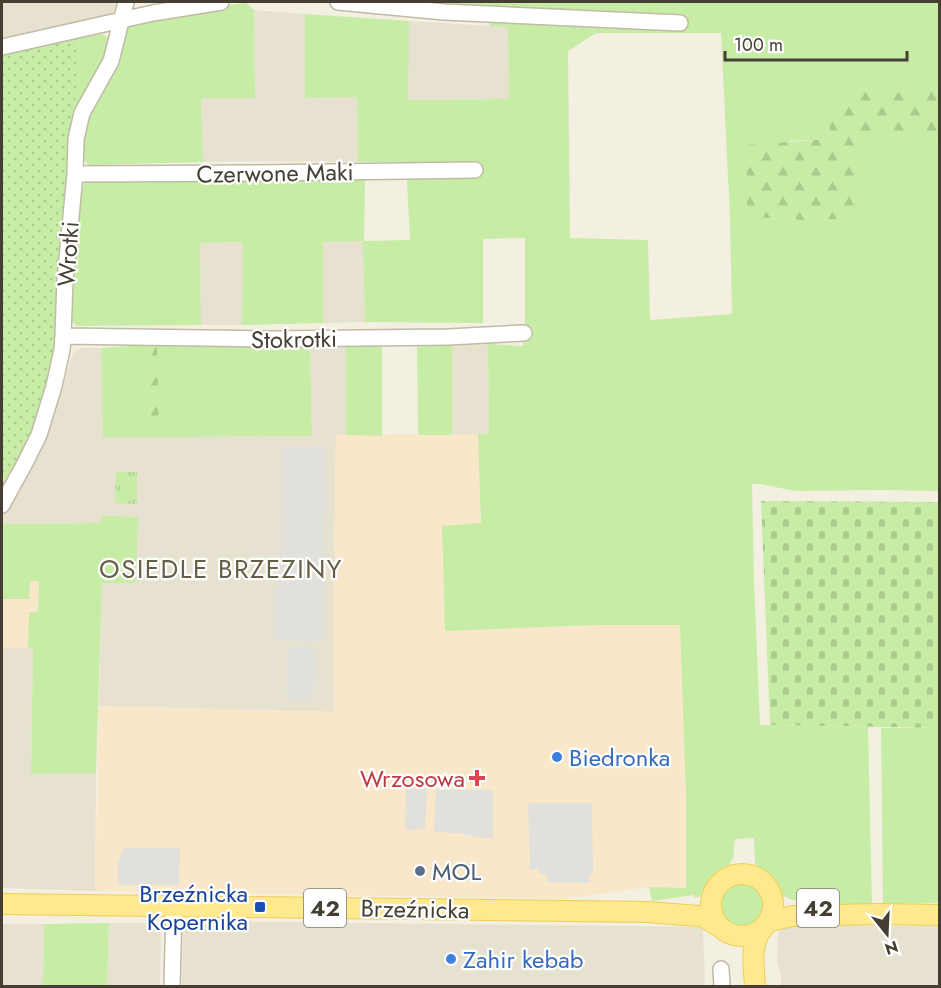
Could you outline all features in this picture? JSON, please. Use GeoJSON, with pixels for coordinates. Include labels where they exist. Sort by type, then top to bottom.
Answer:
{"type":"FeatureCollection","features":[{"type":"Feature","properties":{"kind":"main road","name":"42"},"geometry":{"type":"LineString","coordinates":[[716,889],[723,881],[742,874],[758,879],[784,903],[871,915],[939,915]]}},
{"type":"Feature","properties":{"kind":"main road","name":"Brzeźnicka"},"geometry":{"type":"LineString","coordinates":[[648,912],[698,901],[716,889]]}},
{"type":"Feature","properties":{"kind":"main road"},"geometry":{"type":"LineString","coordinates":[[716,889],[711,899],[713,917],[737,947],[748,987]]}},
{"type":"Feature","properties":{"kind":"main road","name":"42"},"geometry":{"type":"LineString","coordinates":[[722,929],[735,936],[757,933],[765,926],[771,915],[770,891]]}},
{"type":"Feature","properties":{"kind":"main road","name":"Brzeźnicka"},"geometry":{"type":"LineString","coordinates":[[2,904],[648,912],[704,917],[722,929]]}},
{"type":"Feature","properties":{"kind":"main road"},"geometry":{"type":"LineString","coordinates":[[755,987],[754,946],[756,938],[773,920],[793,916],[871,915]]}},
{"type":"Feature","properties":{"kind":"street","name":"Wrotki"},"geometry":{"type":"LineString","coordinates":[[2,505],[39,435],[54,386],[62,350],[76,139],[82,113],[111,61],[126,2]]}},
{"type":"Feature","properties":{"kind":"street"},"geometry":{"type":"LineString","coordinates":[[2,47],[153,13],[221,2]]}},
{"type":"Feature","properties":{"kind":"street"},"geometry":{"type":"LineString","coordinates":[[338,2],[444,12],[680,23]]}},
{"type":"Feature","properties":{"kind":"street","name":"Czerwone Maki"},"geometry":{"type":"LineString","coordinates":[[75,174],[476,170]]}},
{"type":"Feature","properties":{"kind":"street","name":"Stokrotki"},"geometry":{"type":"LineString","coordinates":[[63,336],[272,339],[447,337],[524,333]]}},
{"type":"Feature","properties":{"kind":"street"},"geometry":{"type":"LineString","coordinates":[[172,987],[174,906]]}},
{"type":"Feature","properties":{"kind":"street"},"geometry":{"type":"LineString","coordinates":[[721,969],[722,987]]}},
{"type":"Feature","properties":{"kind":"shaded area"},"geometry":{"type":"Polygon","coordinates":[[[2,2],[119,2],[117,17],[2,41],[2,2]]]}},
{"type":"Feature","properties":{"kind":"shaded area"},"geometry":{"type":"Polygon","coordinates":[[[254,10],[305,14],[305,97],[357,97],[358,162],[203,162],[201,98],[255,98],[254,10]]]}},
{"type":"Feature","properties":{"kind":"shaded area"},"geometry":{"type":"Polygon","coordinates":[[[409,21],[508,27],[510,99],[407,100],[409,21]]]}},
{"type":"Feature","properties":{"kind":"shaded area"},"geometry":{"type":"Polygon","coordinates":[[[364,241],[365,322],[323,323],[323,242],[364,241]]]}},
{"type":"Feature","properties":{"kind":"shaded area"},"geometry":{"type":"Polygon","coordinates":[[[244,242],[242,325],[201,325],[200,243],[244,242]]]}},
{"type":"Feature","properties":{"kind":"shaded area"},"geometry":{"type":"Polygon","coordinates":[[[488,344],[489,435],[452,435],[452,345],[488,344]]]}},
{"type":"Feature","properties":{"kind":"shaded area"},"geometry":{"type":"Polygon","coordinates":[[[310,345],[346,345],[346,435],[336,436],[334,712],[99,706],[101,523],[2,524],[2,512],[43,440],[47,438],[73,353],[81,348],[101,348],[104,437],[312,435],[310,345]]]}},
{"type":"Feature","properties":{"kind":"shaded area"},"geometry":{"type":"Polygon","coordinates":[[[478,434],[481,524],[443,526],[442,560],[446,631],[595,625],[680,625],[686,796],[686,888],[649,887],[563,899],[95,891],[99,706],[334,712],[336,435],[478,434]]]}},
{"type":"Feature","properties":{"kind":"shaded area"},"geometry":{"type":"Polygon","coordinates":[[[326,446],[323,642],[273,641],[274,588],[280,587],[282,447],[326,446]]]}},
{"type":"Feature","properties":{"kind":"shaded area"},"geometry":{"type":"Polygon","coordinates":[[[30,581],[39,581],[38,613],[29,613],[28,648],[2,647],[2,599],[29,599],[30,581]]]}},
{"type":"Feature","properties":{"kind":"shaded area"},"geometry":{"type":"Polygon","coordinates":[[[2,647],[33,648],[31,774],[96,773],[95,891],[2,888],[2,647]]]}},
{"type":"Feature","properties":{"kind":"shaded area"},"geometry":{"type":"Polygon","coordinates":[[[287,647],[316,647],[314,699],[286,699],[287,647]]]}},
{"type":"Feature","properties":{"kind":"shaded area"},"geometry":{"type":"Polygon","coordinates":[[[406,789],[427,789],[425,829],[405,830],[406,789]]]}},
{"type":"Feature","properties":{"kind":"shaded area"},"geometry":{"type":"Polygon","coordinates":[[[436,789],[493,790],[493,838],[434,832],[436,789]]]}},
{"type":"Feature","properties":{"kind":"shaded area"},"geometry":{"type":"Polygon","coordinates":[[[528,803],[592,803],[593,873],[589,875],[589,883],[546,882],[547,875],[539,874],[538,869],[530,870],[528,803]]]}},
{"type":"Feature","properties":{"kind":"shaded area"},"geometry":{"type":"Polygon","coordinates":[[[125,848],[180,848],[179,885],[118,885],[118,862],[125,848]]]}},
{"type":"Feature","properties":{"kind":"shaded area"},"geometry":{"type":"Polygon","coordinates":[[[189,921],[703,927],[705,986],[182,986],[183,924],[189,921]]]}},
{"type":"Feature","properties":{"kind":"shaded area"},"geometry":{"type":"Polygon","coordinates":[[[109,923],[161,923],[160,986],[107,986],[109,923]]]}},
{"type":"Feature","properties":{"kind":"shaded area"},"geometry":{"type":"Polygon","coordinates":[[[2,924],[44,924],[43,986],[2,986],[2,924]]]}},
{"type":"Feature","properties":{"kind":"shaded area"},"geometry":{"type":"Polygon","coordinates":[[[779,925],[939,926],[939,986],[781,986],[781,974],[777,962],[779,925]]]}},
{"type":"Feature","properties":{"kind":"green space"},"geometry":{"type":"Polygon","coordinates":[[[400,2],[939,2],[939,95],[935,90],[886,92],[864,88],[846,93],[830,119],[829,139],[790,141],[747,217],[802,220],[843,219],[857,213],[861,184],[861,136],[877,138],[906,132],[927,138],[939,136],[939,491],[796,491],[752,484],[760,725],[868,727],[872,907],[832,907],[790,899],[782,895],[755,863],[754,838],[735,839],[733,858],[729,865],[700,896],[652,901],[649,887],[686,888],[686,796],[680,625],[595,625],[445,631],[442,526],[481,523],[478,434],[489,434],[488,344],[523,346],[525,238],[483,239],[483,323],[365,322],[363,241],[323,242],[323,323],[242,325],[243,242],[200,243],[201,325],[77,326],[72,321],[78,198],[86,180],[365,179],[364,241],[410,240],[406,162],[358,162],[357,97],[305,98],[305,14],[409,21],[408,100],[509,99],[508,27],[489,26],[491,10],[400,2]],[[596,33],[568,51],[570,238],[648,240],[650,320],[732,314],[721,33],[596,33]]]}},
{"type":"Feature","properties":{"kind":"green space"},"geometry":{"type":"Polygon","coordinates":[[[246,3],[254,10],[255,98],[201,98],[203,162],[88,165],[82,156],[82,137],[91,109],[129,24],[205,8],[246,3]]]}},
{"type":"Feature","properties":{"kind":"green space"},"geometry":{"type":"Polygon","coordinates":[[[102,34],[110,39],[108,49],[73,122],[80,38],[102,34]]]}},
{"type":"Feature","properties":{"kind":"green space"},"geometry":{"type":"Polygon","coordinates":[[[80,38],[56,359],[29,448],[2,493],[2,55],[80,38]]]}},
{"type":"Feature","properties":{"kind":"green space"},"geometry":{"type":"Polygon","coordinates":[[[864,88],[886,92],[935,90],[939,95],[939,136],[927,138],[906,132],[877,138],[862,136],[861,184],[857,213],[843,219],[802,220],[747,217],[747,145],[829,139],[830,119],[846,93],[864,88]]]}},
{"type":"Feature","properties":{"kind":"green space"},"geometry":{"type":"Polygon","coordinates":[[[157,344],[310,345],[312,436],[159,437],[156,345],[148,373],[150,421],[138,437],[103,437],[101,348],[157,344]]]}},
{"type":"Feature","properties":{"kind":"green space"},"geometry":{"type":"Polygon","coordinates":[[[157,344],[159,437],[138,437],[150,421],[148,372],[157,344]]]}},
{"type":"Feature","properties":{"kind":"green space"},"geometry":{"type":"Polygon","coordinates":[[[419,344],[452,345],[452,435],[418,435],[417,348],[419,344]]]}},
{"type":"Feature","properties":{"kind":"green space"},"geometry":{"type":"Polygon","coordinates":[[[346,345],[380,346],[382,348],[382,436],[346,435],[346,345]]]}},
{"type":"Feature","properties":{"kind":"green space"},"geometry":{"type":"Polygon","coordinates":[[[116,472],[137,472],[137,504],[115,503],[116,472]]]}},
{"type":"Feature","properties":{"kind":"green space"},"geometry":{"type":"Polygon","coordinates":[[[761,501],[939,502],[939,728],[770,725],[761,501]]]}},
{"type":"Feature","properties":{"kind":"green space"},"geometry":{"type":"Polygon","coordinates":[[[102,516],[138,517],[136,583],[102,583],[96,773],[31,774],[33,649],[28,648],[29,612],[38,612],[39,581],[30,581],[29,599],[2,599],[2,524],[101,523],[102,516]]]}},
{"type":"Feature","properties":{"kind":"green space"},"geometry":{"type":"Polygon","coordinates":[[[881,728],[939,728],[939,903],[883,904],[881,728]]]}},
{"type":"Feature","properties":{"kind":"green space"},"geometry":{"type":"Polygon","coordinates":[[[742,882],[758,889],[765,905],[758,921],[742,928],[726,921],[719,905],[726,889],[742,882]]]}},
{"type":"Feature","properties":{"kind":"green space"},"geometry":{"type":"Polygon","coordinates":[[[109,923],[107,986],[43,986],[44,924],[109,923]]]}},
{"type":"Feature","properties":{"kind":"place","name":"Biedronka"},"geometry":{"type":"Point","coordinates":[557,757]}},
{"type":"Feature","properties":{"kind":"place","name":"Wrzosowa"},"geometry":{"type":"Point","coordinates":[477,778]}},
{"type":"Feature","properties":{"kind":"place","name":"MOL"},"geometry":{"type":"Point","coordinates":[420,871]}},
{"type":"Feature","properties":{"kind":"place","name":"Brzeźnicka Kopernika"},"geometry":{"type":"Point","coordinates":[260,907]}},
{"type":"Feature","properties":{"kind":"place","name":"Zahir kebab"},"geometry":{"type":"Point","coordinates":[451,959]}},
{"type":"Feature","properties":{"kind":"district","name":"OSIEDLE BRZEZINY"},"geometry":{"type":"Point","coordinates":[221,569]}}]}
